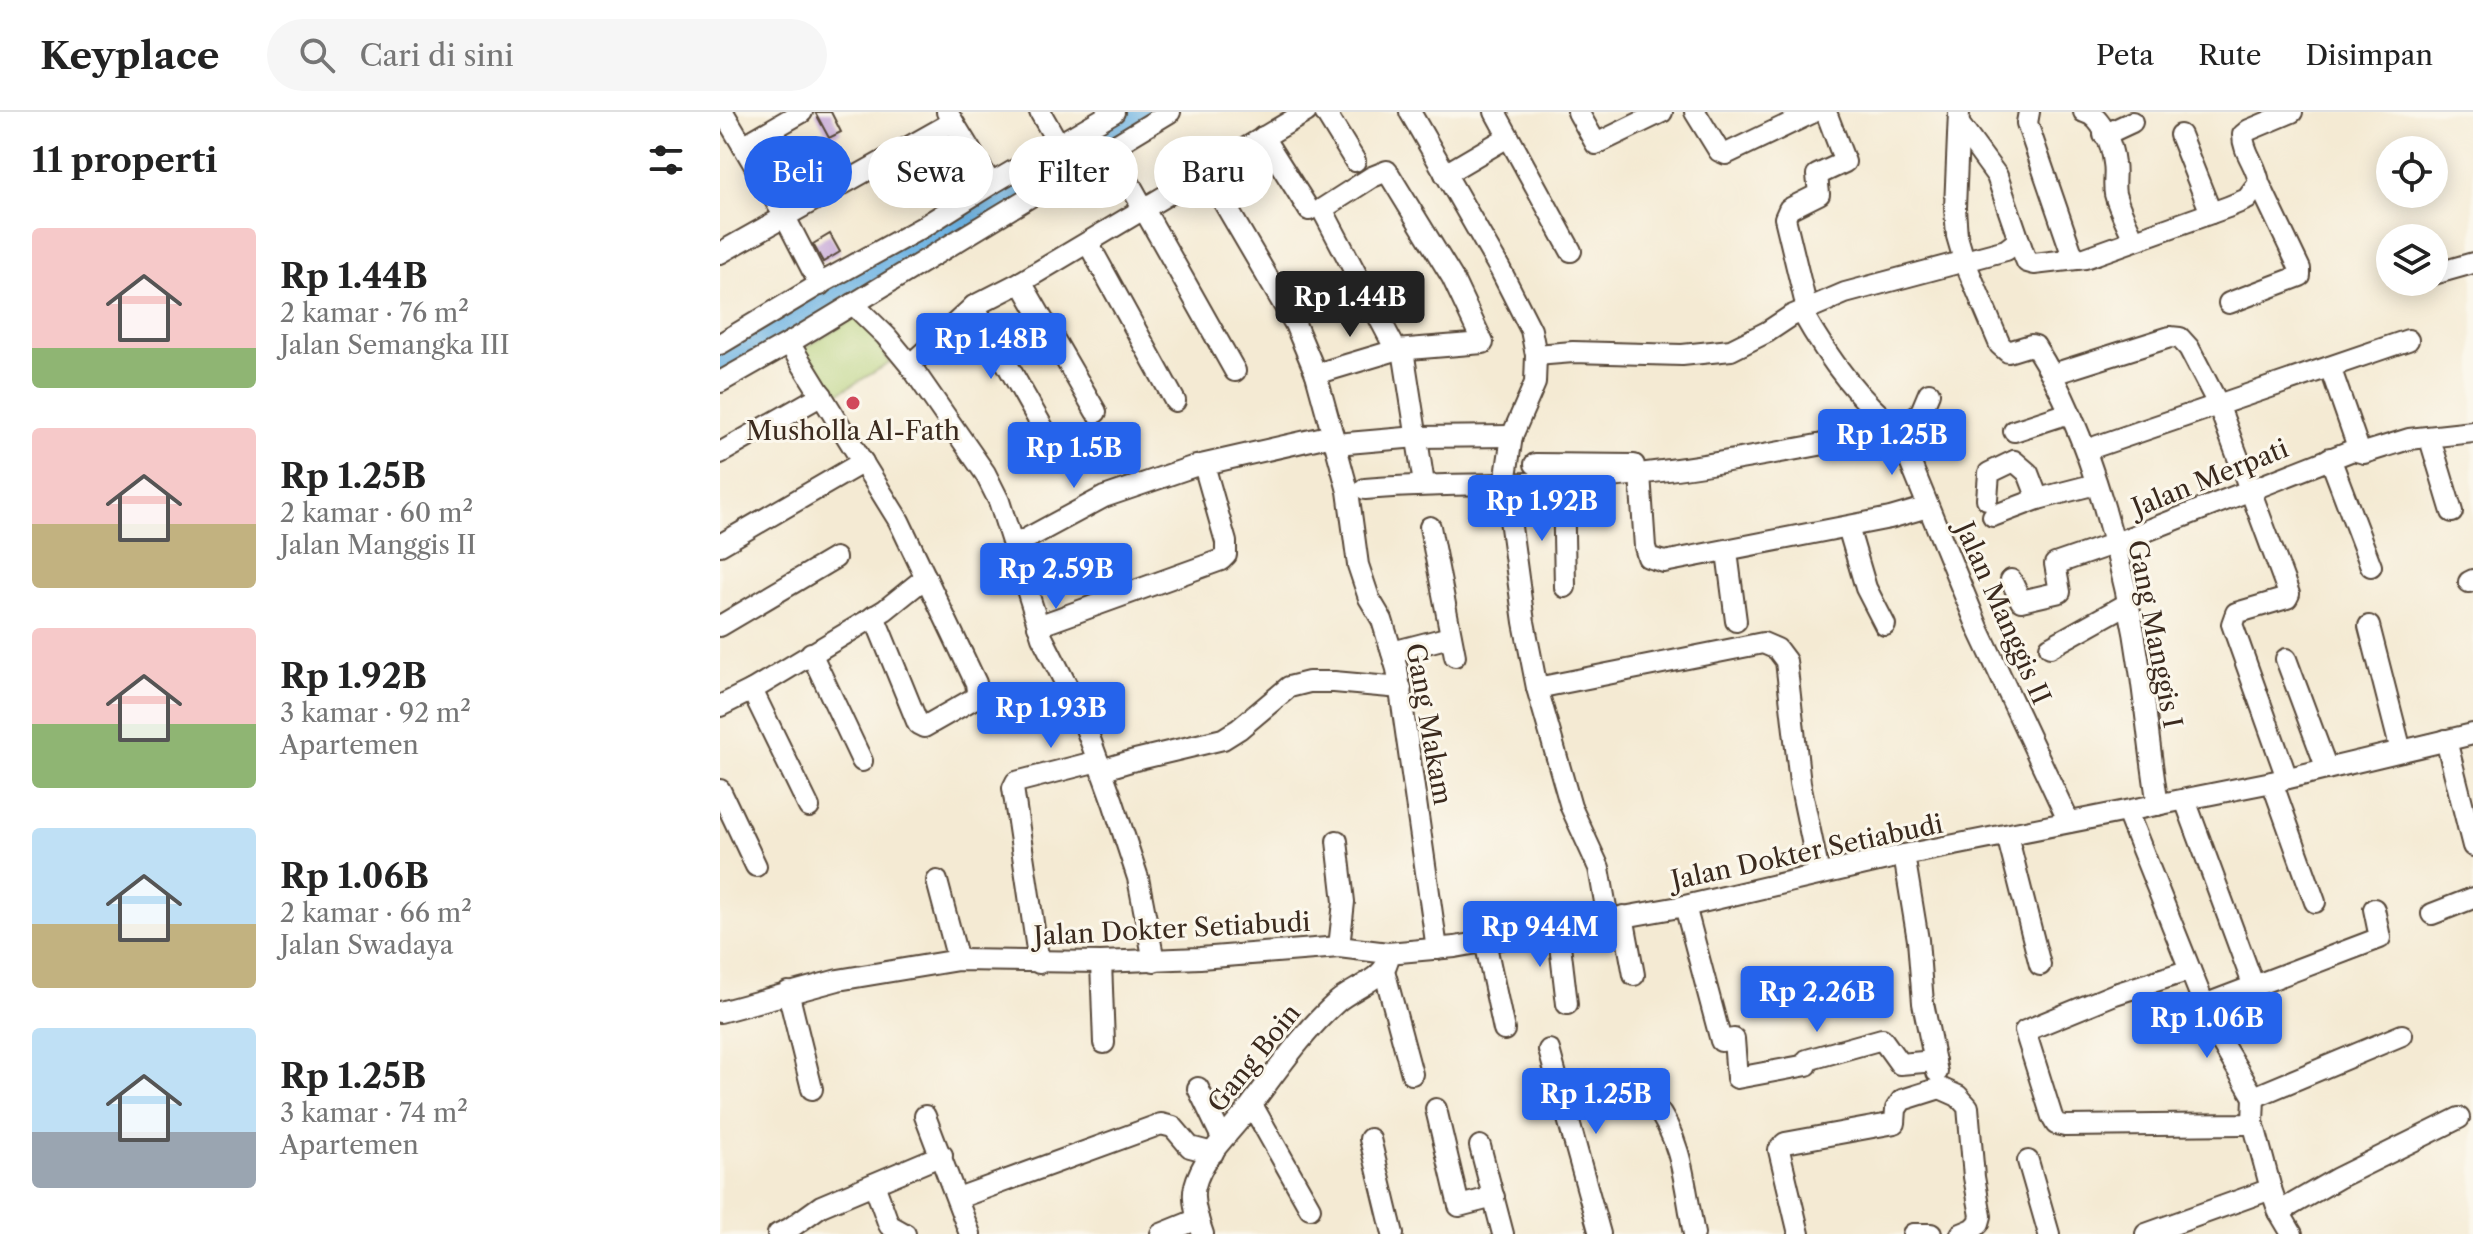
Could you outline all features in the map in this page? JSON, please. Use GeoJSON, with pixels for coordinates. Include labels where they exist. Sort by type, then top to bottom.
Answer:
{"type":"FeatureCollection","features":[{"type":"Feature","properties":{"kind":"street"},"geometry":{"type":"LineString","coordinates":[[723,112],[785,217],[820,285]]}},
{"type":"Feature","properties":{"kind":"street"},"geometry":{"type":"LineString","coordinates":[[743,146],[802,112]]}},
{"type":"Feature","properties":{"kind":"street"},"geometry":{"type":"LineString","coordinates":[[1040,112],[1054,136]]}},
{"type":"Feature","properties":{"kind":"street"},"geometry":{"type":"LineString","coordinates":[[1074,136],[1114,112]]}},
{"type":"Feature","properties":{"kind":"street"},"geometry":{"type":"LineString","coordinates":[[1128,136],[1170,112]]}},
{"type":"Feature","properties":{"kind":"street"},"geometry":{"type":"LineString","coordinates":[[1265,136],[1306,112]]}},
{"type":"Feature","properties":{"kind":"street"},"geometry":{"type":"LineString","coordinates":[[1325,112],[1355,161]]}},
{"type":"Feature","properties":{"kind":"street"},"geometry":{"type":"LineString","coordinates":[[1410,112],[1531,330],[1536,355],[1535,383],[1512,436],[1505,483],[1524,622],[1537,688],[1571,807],[1599,868],[1634,975]]}},
{"type":"Feature","properties":{"kind":"street"},"geometry":{"type":"LineString","coordinates":[[1495,112],[1571,251]]}},
{"type":"Feature","properties":{"kind":"street"},"geometry":{"type":"LineString","coordinates":[[1578,112],[1596,144],[1662,112]]}},
{"type":"Feature","properties":{"kind":"street"},"geometry":{"type":"LineString","coordinates":[[1695,112],[1719,151],[1726,154],[1814,112]]}},
{"type":"Feature","properties":{"kind":"street","name":"Jalan Manggis II"},"geometry":{"type":"LineString","coordinates":[[1826,112],[1845,162],[1817,175],[1819,194],[1789,209],[1785,218],[1804,310],[1814,334],[1875,412],[1897,430],[1979,630],[2069,822]]}},
{"type":"Feature","properties":{"kind":"street"},"geometry":{"type":"LineString","coordinates":[[2029,112],[2027,123],[2047,186],[2071,251],[2077,259]]}},
{"type":"Feature","properties":{"kind":"street"},"geometry":{"type":"LineString","coordinates":[[2084,112],[2100,121],[2114,162],[2116,197],[2134,240]]}},
{"type":"Feature","properties":{"kind":"street"},"geometry":{"type":"LineString","coordinates":[[2229,303],[2300,276],[2300,269],[2259,183],[2258,170],[2243,142],[2243,135],[2249,130],[2292,112]]}},
{"type":"Feature","properties":{"kind":"street"},"geometry":{"type":"LineString","coordinates":[[720,253],[950,117],[962,136]]}},
{"type":"Feature","properties":{"kind":"street"},"geometry":{"type":"LineString","coordinates":[[1959,118],[1955,222],[1964,260]]}},
{"type":"Feature","properties":{"kind":"street"},"geometry":{"type":"LineString","coordinates":[[1959,118],[1997,176],[2027,262],[2034,264],[2077,259],[2211,213],[2247,199],[2259,183]]}},
{"type":"Feature","properties":{"kind":"street"},"geometry":{"type":"LineString","coordinates":[[2104,135],[2132,122]]}},
{"type":"Feature","properties":{"kind":"street"},"geometry":{"type":"LineString","coordinates":[[2180,135],[2211,213]]}},
{"type":"Feature","properties":{"kind":"street"},"geometry":{"type":"LineString","coordinates":[[1445,174],[1508,137]]}},
{"type":"Feature","properties":{"kind":"street"},"geometry":{"type":"LineString","coordinates":[[1273,153],[1309,210]]}},
{"type":"Feature","properties":{"kind":"street"},"geometry":{"type":"LineString","coordinates":[[1316,374],[1400,350],[1483,343],[1452,277],[1387,171],[1322,209],[1400,350],[1424,484]]}},
{"type":"Feature","properties":{"kind":"street"},"geometry":{"type":"LineString","coordinates":[[1138,197],[1235,371]]}},
{"type":"Feature","properties":{"kind":"street"},"geometry":{"type":"LineString","coordinates":[[910,365],[974,306],[1154,204]]}},
{"type":"Feature","properties":{"kind":"street"},"geometry":{"type":"LineString","coordinates":[[720,344],[953,208]]}},
{"type":"Feature","properties":{"kind":"street"},"geometry":{"type":"LineString","coordinates":[[720,382],[1010,208]]}},
{"type":"Feature","properties":{"kind":"street","name":"Gang Makam"},"geometry":{"type":"LineString","coordinates":[[1227,208],[1295,324],[1316,374],[1348,491],[1358,565],[1369,598],[1382,620],[1401,688],[1437,949]]}},
{"type":"Feature","properties":{"kind":"street"},"geometry":{"type":"LineString","coordinates":[[1536,355],[1573,352],[1682,355],[1731,350],[1804,310],[1845,293],[2006,250],[2019,240]]}},
{"type":"Feature","properties":{"kind":"street"},"geometry":{"type":"LineString","coordinates":[[1088,243],[1175,401]]}},
{"type":"Feature","properties":{"kind":"street","name":"Gang Manggis I"},"geometry":{"type":"LineString","coordinates":[[1964,260],[2004,350],[2013,352],[2033,345],[2053,374],[2086,450],[2127,604],[2141,674],[2158,805]]}},
{"type":"Feature","properties":{"kind":"street"},"geometry":{"type":"LineString","coordinates":[[2448,270],[2473,263]]}},
{"type":"Feature","properties":{"kind":"street"},"geometry":{"type":"LineString","coordinates":[[1021,282],[1096,412]]}},
{"type":"Feature","properties":{"kind":"street"},"geometry":{"type":"LineString","coordinates":[[853,304],[910,365],[985,473],[999,501],[1038,626],[1080,712],[1138,878],[1154,961]]}},
{"type":"Feature","properties":{"kind":"street"},"geometry":{"type":"LineString","coordinates":[[974,306],[1047,435]]}},
{"type":"Feature","properties":{"kind":"street"},"geometry":{"type":"LineString","coordinates":[[2053,374],[2137,346],[2170,337],[2180,338],[2189,348],[2218,404],[2289,594],[2287,598],[2236,613],[2232,624],[2315,902]]}},
{"type":"Feature","properties":{"kind":"street"},"geometry":{"type":"LineString","coordinates":[[2086,450],[2408,340]]}},
{"type":"Feature","properties":{"kind":"street"},"geometry":{"type":"LineString","coordinates":[[789,343],[899,521],[976,683],[975,698],[932,725],[924,727],[918,724],[874,616]]}},
{"type":"Feature","properties":{"kind":"street"},"geometry":{"type":"LineString","coordinates":[[2330,367],[2359,450]]}},
{"type":"Feature","properties":{"kind":"street"},"geometry":{"type":"LineString","coordinates":[[1365,489],[1424,484],[1563,482],[1648,473],[1897,430],[1921,412],[1929,393]]}},
{"type":"Feature","properties":{"kind":"street"},"geometry":{"type":"LineString","coordinates":[[720,453],[822,395]]}},
{"type":"Feature","properties":{"kind":"street"},"geometry":{"type":"LineString","coordinates":[[2014,431],[2069,413]]}},
{"type":"Feature","properties":{"kind":"street","name":"Jalan Merpati"},"geometry":{"type":"LineString","coordinates":[[2011,580],[2021,601],[2060,592],[2055,564],[2330,458],[2359,450],[2364,453],[2409,439],[2473,432]]}},
{"type":"Feature","properties":{"kind":"street"},"geometry":{"type":"LineString","coordinates":[[1013,546],[1104,497],[1192,467],[1334,439],[1512,436]]}},
{"type":"Feature","properties":{"kind":"street"},"geometry":{"type":"LineString","coordinates":[[2430,439],[2452,512]]}},
{"type":"Feature","properties":{"kind":"street"},"geometry":{"type":"LineString","coordinates":[[2330,458],[2371,566]]}},
{"type":"Feature","properties":{"kind":"street"},"geometry":{"type":"LineString","coordinates":[[2038,499],[2028,473],[2014,461],[1989,473],[1990,508],[2038,499],[2096,484]]}},
{"type":"Feature","properties":{"kind":"street"},"geometry":{"type":"LineString","coordinates":[[720,545],[863,462]]}},
{"type":"Feature","properties":{"kind":"street"},"geometry":{"type":"LineString","coordinates":[[1535,464],[1629,463],[1648,473]]}},
{"type":"Feature","properties":{"kind":"street"},"geometry":{"type":"LineString","coordinates":[[1038,626],[1221,560],[1226,555],[1226,542],[1204,465]]}},
{"type":"Feature","properties":{"kind":"street"},"geometry":{"type":"LineString","coordinates":[[1648,473],[1641,517],[1648,557],[1664,562],[1848,527],[1928,507]]}},
{"type":"Feature","properties":{"kind":"street"},"geometry":{"type":"LineString","coordinates":[[1563,482],[1565,587]]}},
{"type":"Feature","properties":{"kind":"street"},"geometry":{"type":"LineString","coordinates":[[1392,652],[1452,647],[1430,527]]}},
{"type":"Feature","properties":{"kind":"street"},"geometry":{"type":"LineString","coordinates":[[1848,527],[1866,588],[1885,625]]}},
{"type":"Feature","properties":{"kind":"street"},"geometry":{"type":"LineString","coordinates":[[1727,552],[1736,621]]}},
{"type":"Feature","properties":{"kind":"street"},"geometry":{"type":"LineString","coordinates":[[720,626],[835,558]]}},
{"type":"Feature","properties":{"kind":"street"},"geometry":{"type":"LineString","coordinates":[[720,706],[874,616],[926,577]]}},
{"type":"Feature","properties":{"kind":"street"},"geometry":{"type":"LineString","coordinates":[[2050,647],[2127,604]]}},
{"type":"Feature","properties":{"kind":"street"},"geometry":{"type":"LineString","coordinates":[[2369,626],[2401,751]]}},
{"type":"Feature","properties":{"kind":"street"},"geometry":{"type":"LineString","coordinates":[[1537,688],[1763,643],[1777,649],[1786,661],[1800,783],[1819,874]]}},
{"type":"Feature","properties":{"kind":"street"},"geometry":{"type":"LineString","coordinates":[[811,653],[862,761]]}},
{"type":"Feature","properties":{"kind":"street"},"geometry":{"type":"LineString","coordinates":[[2286,659],[2327,769]]}},
{"type":"Feature","properties":{"kind":"street"},"geometry":{"type":"LineString","coordinates":[[1039,963],[1013,788],[1016,782],[1131,761],[1223,739],[1289,687],[1309,682],[1401,688]]}},
{"type":"Feature","properties":{"kind":"street"},"geometry":{"type":"LineString","coordinates":[[752,690],[809,807]]}},
{"type":"Feature","properties":{"kind":"street","name":"Jalan Dokter Setiabudi"},"geometry":{"type":"LineString","coordinates":[[720,1012],[788,992],[886,971],[958,960],[1039,963],[1154,961],[1339,947],[1386,962],[1437,949],[1685,906],[1904,855],[2280,780],[2473,734]]}},
{"type":"Feature","properties":{"kind":"street"},"geometry":{"type":"LineString","coordinates":[[2446,740],[2473,846]]}},
{"type":"Feature","properties":{"kind":"street"},"geometry":{"type":"LineString","coordinates":[[720,790],[756,866]]}},
{"type":"Feature","properties":{"kind":"street"},"geometry":{"type":"LineString","coordinates":[[2185,800],[2253,984]]}},
{"type":"Feature","properties":{"kind":"street"},"geometry":{"type":"LineString","coordinates":[[2127,812],[2215,1032],[2254,1097],[2253,1122],[2271,1189],[2279,1212],[2292,1234]]}},
{"type":"Feature","properties":{"kind":"street"},"geometry":{"type":"LineString","coordinates":[[2007,835],[2040,965]]}},
{"type":"Feature","properties":{"kind":"street"},"geometry":{"type":"LineString","coordinates":[[1337,841],[1344,902],[1339,947]]}},
{"type":"Feature","properties":{"kind":"street"},"geometry":{"type":"LineString","coordinates":[[1904,855],[1918,940],[1923,1003],[1940,1088]]}},
{"type":"Feature","properties":{"kind":"street"},"geometry":{"type":"LineString","coordinates":[[937,881],[958,960]]}},
{"type":"Feature","properties":{"kind":"street"},"geometry":{"type":"LineString","coordinates":[[2432,914],[2473,898]]}},
{"type":"Feature","properties":{"kind":"street"},"geometry":{"type":"LineString","coordinates":[[1685,906],[1721,1041],[1734,1039],[1737,1078],[1807,1065],[1807,1060],[1882,1039],[1900,1064],[1935,1061]]}},
{"type":"Feature","properties":{"kind":"street"},"geometry":{"type":"LineString","coordinates":[[2204,1005],[2380,938],[2374,909]]}},
{"type":"Feature","properties":{"kind":"street"},"geometry":{"type":"LineString","coordinates":[[1558,928],[1567,1004]]}},
{"type":"Feature","properties":{"kind":"street"},"geometry":{"type":"LineString","coordinates":[[1485,941],[1504,1030]]}},
{"type":"Feature","properties":{"kind":"street"},"geometry":{"type":"LineString","coordinates":[[1101,962],[1104,1043]]}},
{"type":"Feature","properties":{"kind":"street"},"geometry":{"type":"LineString","coordinates":[[1386,962],[1412,1074]]}},
{"type":"Feature","properties":{"kind":"street","name":"Gang Boin"},"geometry":{"type":"LineString","coordinates":[[1200,1226],[1194,1190],[1199,1173],[1218,1146],[1302,1036],[1386,962]]}},
{"type":"Feature","properties":{"kind":"street"},"geometry":{"type":"LineString","coordinates":[[2190,970],[2115,994],[2025,1031],[2052,1117],[2056,1124],[2065,1126],[2253,1122]]}},
{"type":"Feature","properties":{"kind":"street"},"geometry":{"type":"LineString","coordinates":[[788,992],[812,1089]]}},
{"type":"Feature","properties":{"kind":"street"},"geometry":{"type":"LineString","coordinates":[[2254,1097],[2402,1035]]}},
{"type":"Feature","properties":{"kind":"street"},"geometry":{"type":"LineString","coordinates":[[1549,1050],[1600,1234]]}},
{"type":"Feature","properties":{"kind":"street"},"geometry":{"type":"LineString","coordinates":[[958,1198],[1161,1124],[1173,1127],[1190,1147],[1218,1146],[1198,1088]]}},
{"type":"Feature","properties":{"kind":"street"},"geometry":{"type":"LineString","coordinates":[[1799,1234],[1779,1150],[1781,1146],[1895,1123],[1896,1109],[1902,1100],[1940,1088],[1958,1096],[1968,1107],[1981,1216],[1979,1223],[1961,1234]]}},
{"type":"Feature","properties":{"kind":"street"},"geometry":{"type":"LineString","coordinates":[[1252,1105],[1310,1208]]}},
{"type":"Feature","properties":{"kind":"street"},"geometry":{"type":"LineString","coordinates":[[1654,1105],[1677,1150],[1694,1234]]}},
{"type":"Feature","properties":{"kind":"street"},"geometry":{"type":"LineString","coordinates":[[1436,1109],[1459,1206],[1494,1197]]}},
{"type":"Feature","properties":{"kind":"street"},"geometry":{"type":"LineString","coordinates":[[925,1116],[970,1234]]}},
{"type":"Feature","properties":{"kind":"street"},"geometry":{"type":"LineString","coordinates":[[2279,1212],[2338,1178],[2459,1118]]}},
{"type":"Feature","properties":{"kind":"street"},"geometry":{"type":"LineString","coordinates":[[1370,1139],[1393,1234]]}},
{"type":"Feature","properties":{"kind":"street"},"geometry":{"type":"LineString","coordinates":[[1480,1146],[1503,1234]]}},
{"type":"Feature","properties":{"kind":"street"},"geometry":{"type":"LineString","coordinates":[[778,1234],[821,1206],[942,1155]]}},
{"type":"Feature","properties":{"kind":"street"},"geometry":{"type":"LineString","coordinates":[[2028,1161],[2049,1234]]}},
{"type":"Feature","properties":{"kind":"street"},"geometry":{"type":"LineString","coordinates":[[874,1184],[889,1225],[905,1234]]}},
{"type":"Feature","properties":{"kind":"street"},"geometry":{"type":"LineString","coordinates":[[2146,1234],[2271,1189]]}},
{"type":"Feature","properties":{"kind":"street"},"geometry":{"type":"LineString","coordinates":[[1161,1234],[1200,1226]]}},
{"type":"Feature","properties":{"kind":"street"},"geometry":{"type":"LineString","coordinates":[[1913,1234],[1931,1234]]}},
{"type":"Feature","properties":{"kind":"green space"},"geometry":{"type":"Polygon","coordinates":[[[862,314],[890,363],[828,399],[799,351],[862,314]]]}},
{"type":"Feature","properties":{"kind":"building"},"geometry":{"type":"Polygon","coordinates":[[[815,112],[831,112],[841,132],[828,136],[815,112]]]}},
{"type":"Feature","properties":{"kind":"building"},"geometry":{"type":"Polygon","coordinates":[[[830,234],[840,252],[823,262],[813,244],[830,234]]]}},
{"type":"Feature","properties":{"kind":"waterway"},"geometry":{"type":"LineString","coordinates":[[720,356],[842,291],[1136,112]]}},
{"type":"Feature","properties":{"kind":"place","name":"Musholla Al-Fath"},"geometry":{"type":"Point","coordinates":[853,403]}}]}
